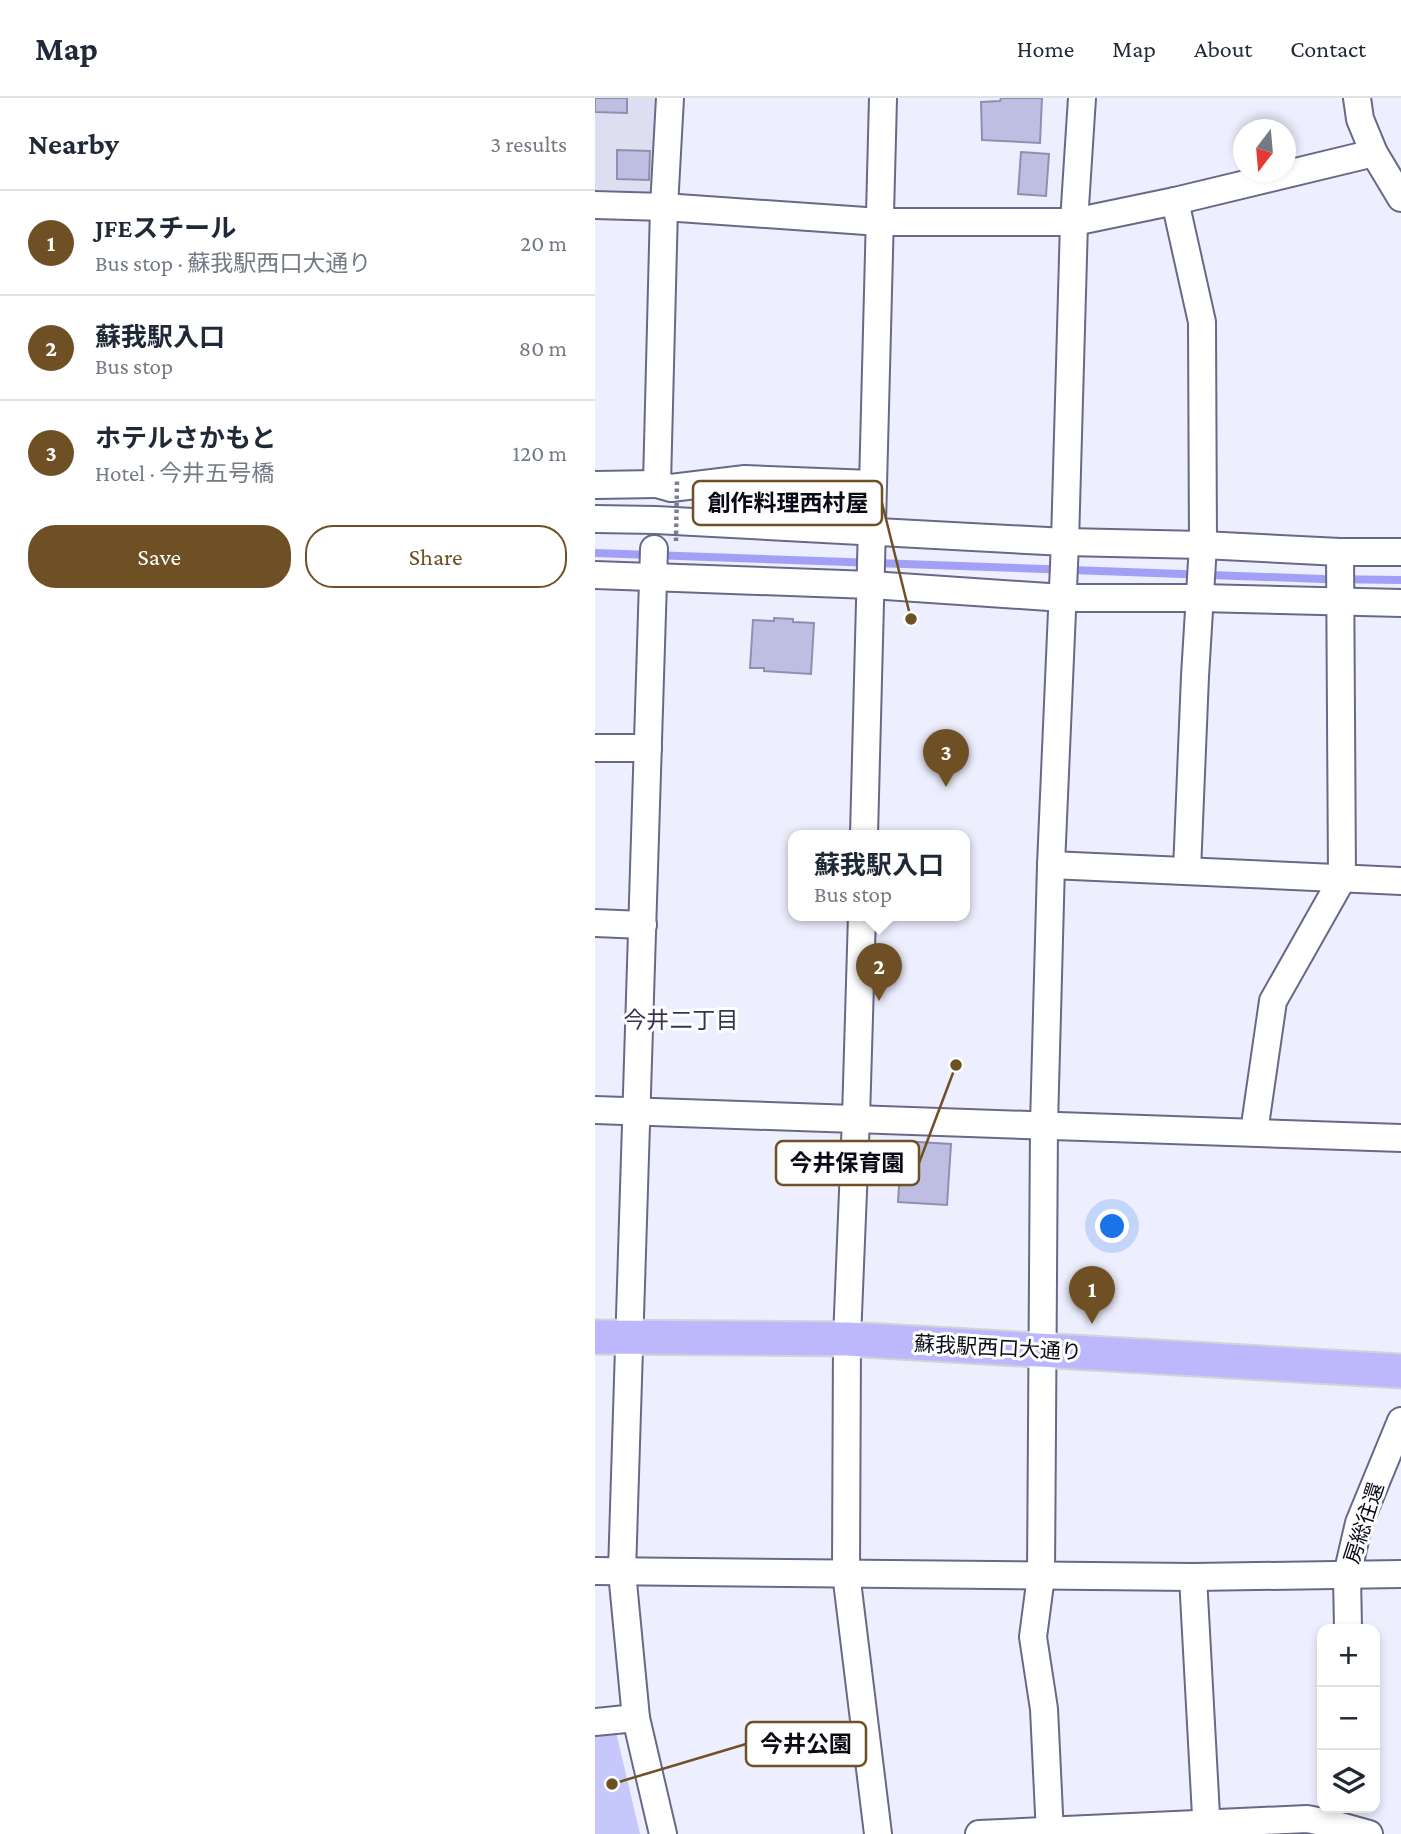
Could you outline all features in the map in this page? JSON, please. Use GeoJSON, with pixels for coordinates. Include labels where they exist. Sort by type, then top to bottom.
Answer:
{"type":"FeatureCollection","features":[{"type":"Feature","properties":{"kind":"main road","name":"蘇我駅西口大通り"},"geometry":{"type":"LineString","coordinates":[[595,1337],[847,1339],[1401,1371]]}},
{"type":"Feature","properties":{"kind":"street"},"geometry":{"type":"LineString","coordinates":[[670,98],[664,207],[667,482],[671,488],[745,479],[872,484]]}},
{"type":"Feature","properties":{"kind":"street"},"geometry":{"type":"LineString","coordinates":[[864,830],[883,98]]}},
{"type":"Feature","properties":{"kind":"street"},"geometry":{"type":"LineString","coordinates":[[1050,1833],[1044,1709],[1033,1637],[1041,1576],[1044,1125],[1051,865],[1063,598],[1074,222],[1082,98]]}},
{"type":"Feature","properties":{"kind":"street"},"geometry":{"type":"LineString","coordinates":[[1357,98],[1360,119],[1374,153],[1401,198]]}},
{"type":"Feature","properties":{"kind":"street"},"geometry":{"type":"LineString","coordinates":[[595,205],[664,207],[880,222],[1074,222],[1175,201],[1374,153]]}},
{"type":"Feature","properties":{"kind":"street"},"geometry":{"type":"LineString","coordinates":[[1175,201],[1202,322],[1203,545],[1187,871]]}},
{"type":"Feature","properties":{"kind":"street"},"geometry":{"type":"LineString","coordinates":[[595,485],[667,482]]}},
{"type":"Feature","properties":{"kind":"street"},"geometry":{"type":"LineString","coordinates":[[595,519],[1065,542],[1401,552]]}},
{"type":"Feature","properties":{"kind":"street"},"geometry":{"type":"LineString","coordinates":[[1254,1132],[1273,1001],[1342,879],[1340,552]]}},
{"type":"Feature","properties":{"kind":"street"},"geometry":{"type":"LineString","coordinates":[[659,558],[648,748],[622,1572],[636,1718],[663,1834]]}},
{"type":"Feature","properties":{"kind":"street"},"geometry":{"type":"LineString","coordinates":[[595,575],[659,558],[871,584],[1063,598],[1401,603]]}},
{"type":"Feature","properties":{"kind":"street"},"geometry":{"type":"LineString","coordinates":[[595,748],[648,748]]}},
{"type":"Feature","properties":{"kind":"street"},"geometry":{"type":"LineString","coordinates":[[1051,865],[1401,881]]}},
{"type":"Feature","properties":{"kind":"street"},"geometry":{"type":"LineString","coordinates":[[862,921],[847,1339],[846,1573],[878,1834]]}},
{"type":"Feature","properties":{"kind":"street"},"geometry":{"type":"LineString","coordinates":[[595,923],[643,925]]}},
{"type":"Feature","properties":{"kind":"street"},"geometry":{"type":"LineString","coordinates":[[595,1110],[1401,1138]]}},
{"type":"Feature","properties":{"kind":"street","name":"房総往還"},"geometry":{"type":"LineString","coordinates":[[1348,1624],[1347,1575],[1359,1523],[1401,1421]]}},
{"type":"Feature","properties":{"kind":"street"},"geometry":{"type":"LineString","coordinates":[[595,1571],[1193,1577],[1401,1574]]}},
{"type":"Feature","properties":{"kind":"street"},"geometry":{"type":"LineString","coordinates":[[1193,1577],[1207,1829]]}},
{"type":"Feature","properties":{"kind":"street"},"geometry":{"type":"LineString","coordinates":[[595,1722],[636,1718]]}},
{"type":"Feature","properties":{"kind":"street"},"geometry":{"type":"LineString","coordinates":[[979,1834],[1207,1829],[1307,1819],[1362,1827]]}},
{"type":"Feature","properties":{"kind":"path"},"geometry":{"type":"LineString","coordinates":[[659,558],[667,482]]}},
{"type":"Feature","properties":{"kind":"shaded area"},"geometry":{"type":"Polygon","coordinates":[[[595,98],[663,98],[660,182],[650,192],[595,190],[595,98]]]}},
{"type":"Feature","properties":{"kind":"shaded area"},"geometry":{"type":"Polygon","coordinates":[[[616,1732],[640,1834],[595,1834],[595,1733],[616,1732]]]}},
{"type":"Feature","properties":{"kind":"building"},"geometry":{"type":"Polygon","coordinates":[[[595,98],[627,98],[627,113],[595,112],[595,98]]]}},
{"type":"Feature","properties":{"kind":"building"},"geometry":{"type":"Polygon","coordinates":[[[1001,98],[1042,98],[1040,143],[982,140],[981,102],[1000,101],[1001,98]]]}},
{"type":"Feature","properties":{"kind":"building"},"geometry":{"type":"Polygon","coordinates":[[[617,150],[650,151],[649,180],[617,179],[617,150]]]}},
{"type":"Feature","properties":{"kind":"building"},"geometry":{"type":"Polygon","coordinates":[[[1021,152],[1049,154],[1046,196],[1018,194],[1021,152]]]}},
{"type":"Feature","properties":{"kind":"building"},"geometry":{"type":"Polygon","coordinates":[[[774,618],[814,623],[811,674],[750,668],[753,620],[774,621],[774,618]]]}},
{"type":"Feature","properties":{"kind":"building"},"geometry":{"type":"Polygon","coordinates":[[[902,1141],[951,1144],[947,1205],[898,1202],[902,1141]]]}},
{"type":"Feature","properties":{"kind":"waterway"},"geometry":{"type":"LineString","coordinates":[[595,553],[1401,580]]}},
{"type":"Feature","properties":{"kind":"place","name":"創作料理西村屋"},"geometry":{"type":"Point","coordinates":[911,619]}},
{"type":"Feature","properties":{"kind":"place","name":"ホテルさかもと"},"geometry":{"type":"Point","coordinates":[946,787]}},
{"type":"Feature","properties":{"kind":"place","name":"蘇我駅入口"},"geometry":{"type":"Point","coordinates":[879,1001]}},
{"type":"Feature","properties":{"kind":"place","name":"今井保育園"},"geometry":{"type":"Point","coordinates":[956,1065]}},
{"type":"Feature","properties":{"kind":"place","name":"JFEスチール"},"geometry":{"type":"Point","coordinates":[1092,1324]}},
{"type":"Feature","properties":{"kind":"place","name":"今井公園"},"geometry":{"type":"Point","coordinates":[612,1784]}},
{"type":"Feature","properties":{"kind":"district","name":"今井二丁目"},"geometry":{"type":"Point","coordinates":[681,1020]}}]}
